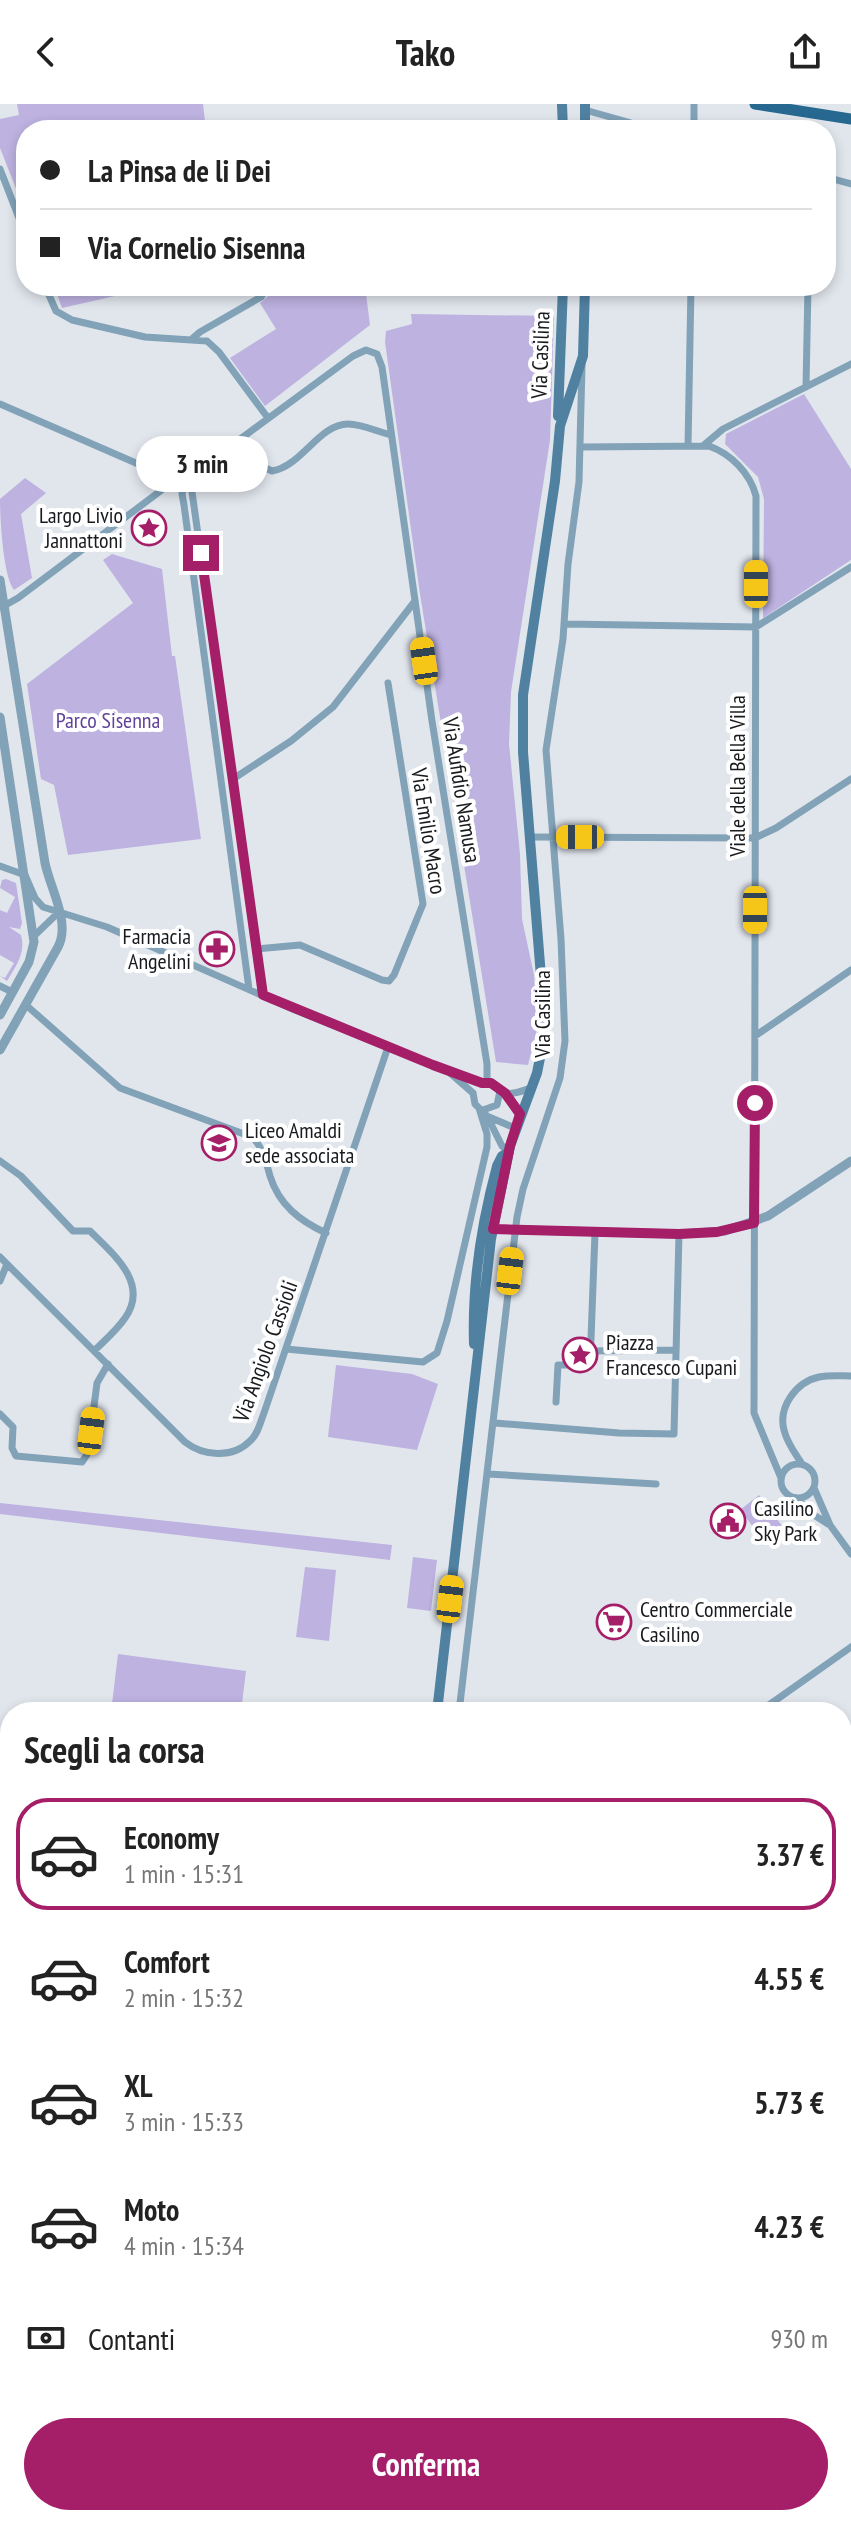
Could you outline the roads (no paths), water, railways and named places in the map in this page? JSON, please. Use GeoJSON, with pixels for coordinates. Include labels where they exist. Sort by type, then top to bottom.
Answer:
{"type":"FeatureCollection","features":[{"type":"Feature","properties":{"kind":"main road"},"geometry":{"type":"LineString","coordinates":[[755,104],[822,110],[851,119]]}},
{"type":"Feature","properties":{"kind":"main road","name":"Via Casilina"},"geometry":{"type":"LineString","coordinates":[[438,1702],[493,1229],[515,1128],[539,1065],[544,1027],[523,752],[523,690],[555,481],[560,426],[558,385],[562,296]]}},
{"type":"Feature","properties":{"kind":"main road","name":"Via Casilina"},"geometry":{"type":"LineString","coordinates":[[560,426],[583,356],[585,296]]}},
{"type":"Feature","properties":{"kind":"main road","name":"Via Casilina"},"geometry":{"type":"LineString","coordinates":[[476,1370],[473,1313],[479,1244],[497,1166],[502,1156],[509,1152]]}},
{"type":"Feature","properties":{"kind":"street"},"geometry":{"type":"LineString","coordinates":[[585,107],[625,120]]}},
{"type":"Feature","properties":{"kind":"street"},"geometry":{"type":"LineString","coordinates":[[0,169],[16,210]]}},
{"type":"Feature","properties":{"kind":"street"},"geometry":{"type":"LineString","coordinates":[[0,404],[175,480],[186,479],[268,418],[207,341],[145,337],[72,320],[56,311],[49,296]]}},
{"type":"Feature","properties":{"kind":"street"},"geometry":{"type":"LineString","coordinates":[[193,338],[261,296]]}},
{"type":"Feature","properties":{"kind":"street"},"geometry":{"type":"LineString","coordinates":[[688,446],[691,296]]}},
{"type":"Feature","properties":{"kind":"street"},"geometry":{"type":"LineString","coordinates":[[806,387],[808,296]]}},
{"type":"Feature","properties":{"kind":"street","name":"Via Aufidio Namusa"},"geometry":{"type":"LineString","coordinates":[[268,418],[357,354],[370,350],[381,361],[487,1064],[484,1083]]}},
{"type":"Feature","properties":{"kind":"street","name":"Via Casilina"},"geometry":{"type":"LineString","coordinates":[[460,1702],[515,1232],[523,1189],[560,1078],[565,1041],[561,939],[546,750],[565,624],[581,447],[583,356]]}},
{"type":"Feature","properties":{"kind":"street"},"geometry":{"type":"LineString","coordinates":[[581,447],[704,445],[723,429],[851,364]]}},
{"type":"Feature","properties":{"kind":"street"},"geometry":{"type":"LineString","coordinates":[[241,439],[261,466],[272,471],[292,463],[339,426],[353,425],[391,435]]}},
{"type":"Feature","properties":{"kind":"street","name":"Viale della Bella Villa"},"geometry":{"type":"LineString","coordinates":[[704,445],[719,450],[740,467],[754,489],[757,503],[754,1413],[786,1493],[830,1525]]}},
{"type":"Feature","properties":{"kind":"street"},"geometry":{"type":"LineString","coordinates":[[186,479],[192,492],[263,995]]}},
{"type":"Feature","properties":{"kind":"street"},"geometry":{"type":"LineString","coordinates":[[186,479],[182,494],[249,989]]}},
{"type":"Feature","properties":{"kind":"street"},"geometry":{"type":"LineString","coordinates":[[1,606],[175,480]]}},
{"type":"Feature","properties":{"kind":"street"},"geometry":{"type":"LineString","coordinates":[[565,624],[756,627],[851,567]]}},
{"type":"Feature","properties":{"kind":"street"},"geometry":{"type":"LineString","coordinates":[[0,580],[1,606],[45,863],[60,911],[62,940],[0,1050]]}},
{"type":"Feature","properties":{"kind":"street"},"geometry":{"type":"LineString","coordinates":[[233,779],[291,741],[325,714],[346,692],[415,601]]}},
{"type":"Feature","properties":{"kind":"street","name":"Via Emilio Macro"},"geometry":{"type":"LineString","coordinates":[[256,949],[300,945],[382,980],[393,978],[423,904],[388,683]]}},
{"type":"Feature","properties":{"kind":"street"},"geometry":{"type":"LineString","coordinates":[[0,717],[34,936],[31,959],[0,1015]]}},
{"type":"Feature","properties":{"kind":"street"},"geometry":{"type":"LineString","coordinates":[[529,837],[755,838],[776,828],[851,779]]}},
{"type":"Feature","properties":{"kind":"street"},"geometry":{"type":"LineString","coordinates":[[0,866],[25,875],[39,903],[107,927],[448,1071],[495,1085],[520,1114]]}},
{"type":"Feature","properties":{"kind":"street"},"geometry":{"type":"LineString","coordinates":[[34,936],[60,911]]}},
{"type":"Feature","properties":{"kind":"street"},"geometry":{"type":"LineString","coordinates":[[755,1036],[851,970]]}},
{"type":"Feature","properties":{"kind":"street"},"geometry":{"type":"LineString","coordinates":[[0,986],[12,992]]}},
{"type":"Feature","properties":{"kind":"street"},"geometry":{"type":"LineString","coordinates":[[26,1005],[120,1088],[252,1137],[261,1148],[273,1184],[282,1199],[298,1218],[326,1233]]}},
{"type":"Feature","properties":{"kind":"street","name":"Via Angiolo Cassioli"},"geometry":{"type":"LineString","coordinates":[[0,1257],[185,1442],[201,1452],[217,1454],[240,1448],[253,1438],[286,1349],[388,1047]]}},
{"type":"Feature","properties":{"kind":"street"},"geometry":{"type":"LineString","coordinates":[[448,1071],[473,1093],[474,1101],[509,1152]]}},
{"type":"Feature","properties":{"kind":"street"},"geometry":{"type":"LineString","coordinates":[[473,1093],[484,1083]]}},
{"type":"Feature","properties":{"kind":"street"},"geometry":{"type":"LineString","coordinates":[[502,1092],[531,1088]]}},
{"type":"Feature","properties":{"kind":"street"},"geometry":{"type":"LineString","coordinates":[[483,1111],[497,1105],[502,1092]]}},
{"type":"Feature","properties":{"kind":"street"},"geometry":{"type":"LineString","coordinates":[[483,1111],[515,1128]]}},
{"type":"Feature","properties":{"kind":"street"},"geometry":{"type":"LineString","coordinates":[[286,1349],[417,1361],[427,1361],[437,1353],[487,1147],[483,1111]]}},
{"type":"Feature","properties":{"kind":"street"},"geometry":{"type":"LineString","coordinates":[[0,1161],[21,1176],[73,1231],[90,1231],[120,1261],[130,1276],[133,1291],[128,1314],[94,1351]]}},
{"type":"Feature","properties":{"kind":"street"},"geometry":{"type":"LineString","coordinates":[[493,1229],[515,1232],[717,1232],[754,1223],[851,1161]]}},
{"type":"Feature","properties":{"kind":"street"},"geometry":{"type":"LineString","coordinates":[[556,1402],[558,1365],[590,1365],[595,1233]]}},
{"type":"Feature","properties":{"kind":"street"},"geometry":{"type":"LineString","coordinates":[[495,1423],[674,1434],[679,1234]]}},
{"type":"Feature","properties":{"kind":"street"},"geometry":{"type":"LineString","coordinates":[[0,1281],[7,1264]]}},
{"type":"Feature","properties":{"kind":"street"},"geometry":{"type":"LineString","coordinates":[[591,1351],[676,1350]]}},
{"type":"Feature","properties":{"kind":"street"},"geometry":{"type":"LineString","coordinates":[[0,1414],[13,1427],[12,1448],[16,1456],[82,1462],[88,1453],[98,1378],[108,1364]]}},
{"type":"Feature","properties":{"kind":"street","name":"Viale della Bella Villa"},"geometry":{"type":"LineString","coordinates":[[851,1376],[819,1377],[807,1381],[795,1390],[786,1403],[782,1419],[784,1431],[802,1464],[812,1471],[814,1488],[830,1525],[851,1554]]}},
{"type":"Feature","properties":{"kind":"street"},"geometry":{"type":"LineString","coordinates":[[781,1478],[789,1466],[802,1464]]}},
{"type":"Feature","properties":{"kind":"street"},"geometry":{"type":"LineString","coordinates":[[488,1474],[656,1484]]}},
{"type":"Feature","properties":{"kind":"street"},"geometry":{"type":"LineString","coordinates":[[796,1498],[807,1496],[814,1488]]}},
{"type":"Feature","properties":{"kind":"street"},"geometry":{"type":"LineString","coordinates":[[773,1702],[851,1647]]}},
{"type":"Feature","properties":{"kind":"place","name":"Largo Livio Jannattoni"},"geometry":{"type":"Point","coordinates":[149,528]}},
{"type":"Feature","properties":{"kind":"place","name":"Farmacia Angelini"},"geometry":{"type":"Point","coordinates":[217,949]}},
{"type":"Feature","properties":{"kind":"place","name":"Liceo Amaldi sede associata"},"geometry":{"type":"Point","coordinates":[219,1143]}},
{"type":"Feature","properties":{"kind":"place","name":"Piazza Francesco Cupani"},"geometry":{"type":"Point","coordinates":[580,1355]}},
{"type":"Feature","properties":{"kind":"place","name":"Casilino Sky Park"},"geometry":{"type":"Point","coordinates":[728,1521]}},
{"type":"Feature","properties":{"kind":"place","name":"Centro Commerciale Casilino"},"geometry":{"type":"Point","coordinates":[614,1622]}},
{"type":"Feature","properties":{"kind":"park label","name":"Parco Sisenna"},"geometry":{"type":"Point","coordinates":[108,720]}}]}
